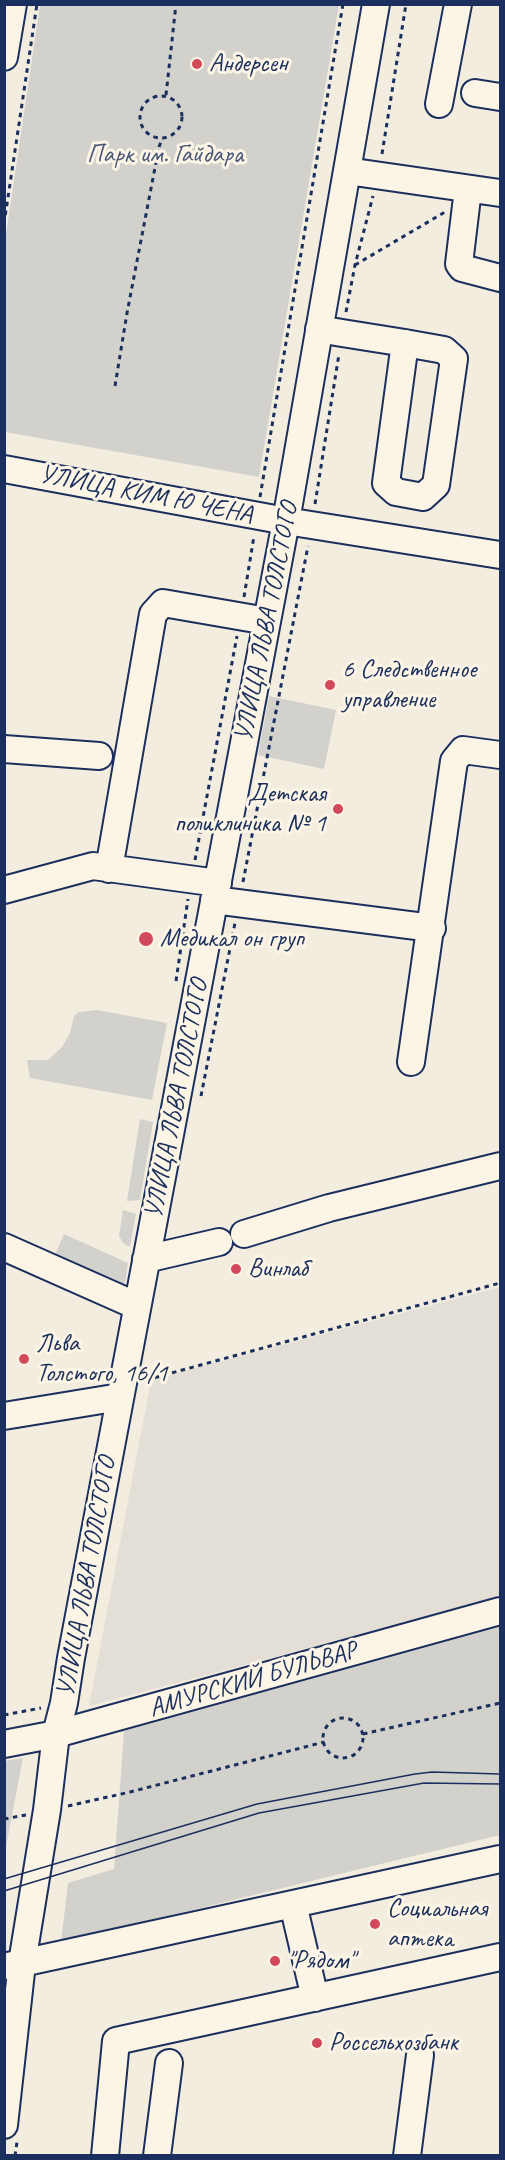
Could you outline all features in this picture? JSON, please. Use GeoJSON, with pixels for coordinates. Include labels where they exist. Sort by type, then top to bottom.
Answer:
{"type":"FeatureCollection","features":[{"type":"Feature","properties":{"kind":"street"},"geometry":{"type":"LineString","coordinates":[[4,57],[13,4]]}},
{"type":"Feature","properties":{"kind":"street","name":"УЛИЦА ЛЬВА ТОЛСТОГО"},"geometry":{"type":"LineString","coordinates":[[4,2125],[13,1965],[47,1810],[56,1734],[64,1703],[286,521],[376,4]]}},
{"type":"Feature","properties":{"kind":"street"},"geometry":{"type":"LineString","coordinates":[[439,104],[458,4]]}},
{"type":"Feature","properties":{"kind":"street"},"geometry":{"type":"LineString","coordinates":[[475,93],[501,97]]}},
{"type":"Feature","properties":{"kind":"street"},"geometry":{"type":"LineString","coordinates":[[347,171],[501,193]]}},
{"type":"Feature","properties":{"kind":"street"},"geometry":{"type":"LineString","coordinates":[[468,189],[459,264],[462,268],[501,278]]}},
{"type":"Feature","properties":{"kind":"street"},"geometry":{"type":"LineString","coordinates":[[319,328],[405,343],[444,350],[454,359],[436,485],[423,497],[396,492],[386,483],[405,343]]}},
{"type":"Feature","properties":{"kind":"street","name":"УЛИЦА КИМ Ю ЧЕНА"},"geometry":{"type":"LineString","coordinates":[[4,469],[257,516],[501,555]]}},
{"type":"Feature","properties":{"kind":"street"},"geometry":{"type":"LineString","coordinates":[[109,868],[153,614],[163,603],[267,621]]}},
{"type":"Feature","properties":{"kind":"street"},"geometry":{"type":"LineString","coordinates":[[4,749],[99,756]]}},
{"type":"Feature","properties":{"kind":"street"},"geometry":{"type":"LineString","coordinates":[[411,1062],[432,928],[454,761],[463,750],[501,755]]}},
{"type":"Feature","properties":{"kind":"street"},"geometry":{"type":"LineString","coordinates":[[4,890],[93,866],[192,880],[216,891],[432,928]]}},
{"type":"Feature","properties":{"kind":"street"},"geometry":{"type":"LineString","coordinates":[[244,1234],[329,1208],[501,1166]]}},
{"type":"Feature","properties":{"kind":"street"},"geometry":{"type":"LineString","coordinates":[[146,1259],[219,1242]]}},
{"type":"Feature","properties":{"kind":"street"},"geometry":{"type":"LineString","coordinates":[[4,1247],[137,1306]]}},
{"type":"Feature","properties":{"kind":"street"},"geometry":{"type":"LineString","coordinates":[[4,1416],[120,1397]]}},
{"type":"Feature","properties":{"kind":"street","name":"АМУРСКИЙ БУЛЬВАР"},"geometry":{"type":"LineString","coordinates":[[4,1744],[56,1734],[501,1611]]}},
{"type":"Feature","properties":{"kind":"street"},"geometry":{"type":"LineString","coordinates":[[13,1965],[501,1859]]}},
{"type":"Feature","properties":{"kind":"street"},"geometry":{"type":"LineString","coordinates":[[293,1904],[315,1998]]}},
{"type":"Feature","properties":{"kind":"street"},"geometry":{"type":"LineString","coordinates":[[105,2156],[116,2042],[501,1957]]}},
{"type":"Feature","properties":{"kind":"street"},"geometry":{"type":"LineString","coordinates":[[407,2156],[420,2055]]}},
{"type":"Feature","properties":{"kind":"street"},"geometry":{"type":"LineString","coordinates":[[157,2156],[169,2063]]}},
{"type":"Feature","properties":{"kind":"path"},"geometry":{"type":"LineString","coordinates":[[4,224],[37,4]]}},
{"type":"Feature","properties":{"kind":"path"},"geometry":{"type":"LineString","coordinates":[[166,95],[176,4]]}},
{"type":"Feature","properties":{"kind":"path"},"geometry":{"type":"LineString","coordinates":[[178,990],[176,978],[192,880],[241,617],[343,4]]}},
{"type":"Feature","properties":{"kind":"path"},"geometry":{"type":"LineString","coordinates":[[166,95],[178,103],[183,120],[175,134],[162,139],[152,136],[142,127],[139,116],[142,106],[153,96],[166,95]]}},
{"type":"Feature","properties":{"kind":"path"},"geometry":{"type":"LineString","coordinates":[[116,386],[127,312],[162,139]]}},
{"type":"Feature","properties":{"kind":"path"},"geometry":{"type":"LineString","coordinates":[[355,265],[446,211]]}},
{"type":"Feature","properties":{"kind":"path"},"geometry":{"type":"LineString","coordinates":[[144,1380],[501,1283]]}},
{"type":"Feature","properties":{"kind":"path"},"geometry":{"type":"LineString","coordinates":[[363,1734],[501,1703]]}},
{"type":"Feature","properties":{"kind":"path"},"geometry":{"type":"LineString","coordinates":[[345,1718],[356,1723],[363,1734],[361,1747],[351,1756],[337,1757],[331,1754],[324,1742],[328,1725],[339,1719],[345,1718]]}},
{"type":"Feature","properties":{"kind":"path"},"geometry":{"type":"LineString","coordinates":[[4,1819],[130,1792],[324,1742]]}},
{"type":"Feature","properties":{"kind":"shaded area"},"geometry":{"type":"Polygon","coordinates":[[[500,1287],[500,1598],[89,1706],[151,1380],[500,1287]]]}},
{"type":"Feature","properties":{"kind":"green space","name":"Парк им. Гайдара"},"geometry":{"type":"Polygon","coordinates":[[[40,5],[339,5],[259,477],[5,432],[5,241],[40,5]]]}},
{"type":"Feature","properties":{"kind":"green space"},"geometry":{"type":"Polygon","coordinates":[[[269,696],[336,710],[324,769],[258,755],[269,696]]]}},
{"type":"Feature","properties":{"kind":"green space"},"geometry":{"type":"Polygon","coordinates":[[[97,1010],[167,1023],[152,1100],[30,1078],[27,1060],[48,1060],[62,1047],[70,1033],[74,1016],[79,1012],[97,1010]]]}},
{"type":"Feature","properties":{"kind":"green space"},"geometry":{"type":"Polygon","coordinates":[[[140,1119],[153,1122],[140,1200],[127,1201],[140,1119]]]}},
{"type":"Feature","properties":{"kind":"green space"},"geometry":{"type":"Polygon","coordinates":[[[123,1210],[136,1214],[130,1247],[123,1243],[119,1236],[123,1210]]]}},
{"type":"Feature","properties":{"kind":"green space"},"geometry":{"type":"Polygon","coordinates":[[[64,1234],[128,1263],[125,1283],[117,1286],[54,1257],[64,1234]]]}},
{"type":"Feature","properties":{"kind":"green space"},"geometry":{"type":"Polygon","coordinates":[[[500,1627],[500,1835],[61,1942],[68,1883],[114,1869],[124,1731],[500,1627]]]}},
{"type":"Feature","properties":{"kind":"green space"},"geometry":{"type":"Polygon","coordinates":[[[23,1758],[5,1852],[5,1761],[23,1758]]]}},
{"type":"Feature","properties":{"kind":"tram line"},"geometry":{"type":"LineString","coordinates":[[4,1879],[257,1804],[415,1774],[432,1772],[500,1774]]}},
{"type":"Feature","properties":{"kind":"tram line"},"geometry":{"type":"LineString","coordinates":[[4,1891],[259,1813],[424,1783],[500,1784]]}},
{"type":"Feature","properties":{"kind":"place","name":"Андерсен"},"geometry":{"type":"Point","coordinates":[197,64]}},
{"type":"Feature","properties":{"kind":"place","name":"6 Следственное управление"},"geometry":{"type":"Point","coordinates":[330,685]}},
{"type":"Feature","properties":{"kind":"place","name":"Детская поликлиника № 1"},"geometry":{"type":"Point","coordinates":[338,809]}},
{"type":"Feature","properties":{"kind":"place","name":"Медикал он груп"},"geometry":{"type":"Point","coordinates":[146,939]}},
{"type":"Feature","properties":{"kind":"place","name":"Винлаб"},"geometry":{"type":"Point","coordinates":[236,1269]}},
{"type":"Feature","properties":{"kind":"place","name":"Льва Толстого, 16/1"},"geometry":{"type":"Point","coordinates":[24,1359]}},
{"type":"Feature","properties":{"kind":"place","name":"Социальная аптека"},"geometry":{"type":"Point","coordinates":[375,1924]}},
{"type":"Feature","properties":{"kind":"place","name":"\"Рядом\""},"geometry":{"type":"Point","coordinates":[275,1961]}},
{"type":"Feature","properties":{"kind":"place","name":"Россельхозбанк"},"geometry":{"type":"Point","coordinates":[317,2043]}}]}
